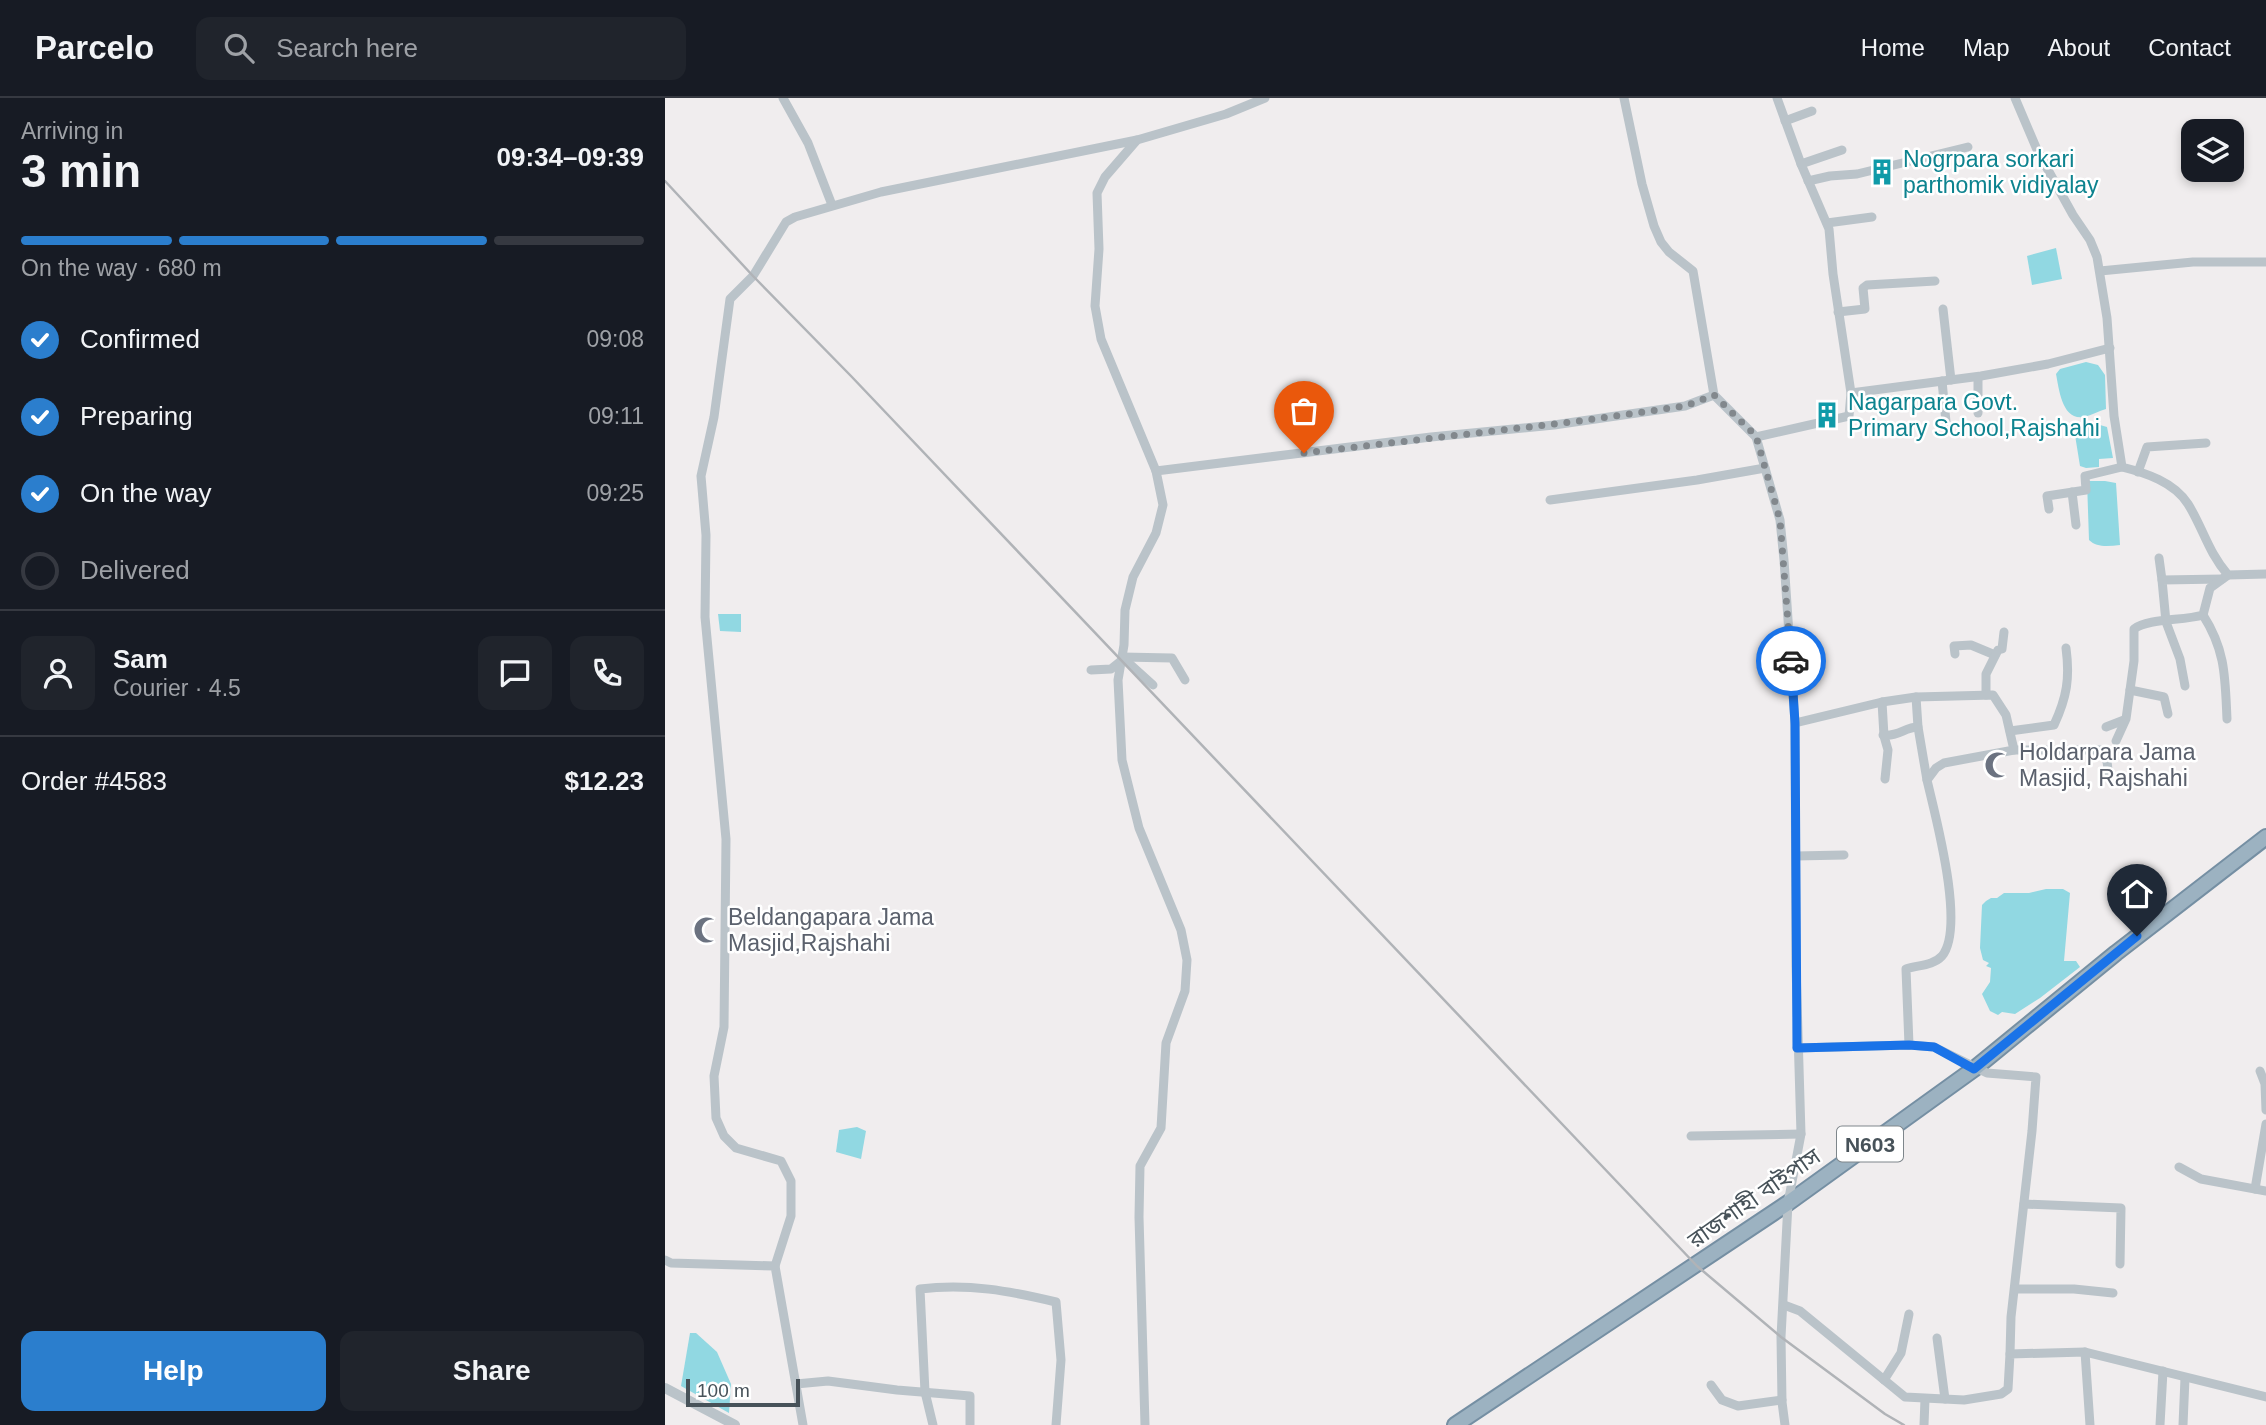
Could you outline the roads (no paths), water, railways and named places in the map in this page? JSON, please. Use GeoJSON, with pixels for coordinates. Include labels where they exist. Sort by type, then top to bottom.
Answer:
{"type":"FeatureCollection","features":[{"type":"Feature","properties":{"kind":"highway","name":"রাজশাহী বাইপাস"},"geometry":{"type":"LineString","coordinates":[[1455,1425],[1788,1203],[1974,1069],[2116,953],[2266,837]]}},
{"type":"Feature","properties":{"kind":"street"},"geometry":{"type":"LineString","coordinates":[[783,98],[808,143],[832,205]]}},
{"type":"Feature","properties":{"kind":"street"},"geometry":{"type":"LineString","coordinates":[[803,1425],[775,1266],[791,1216],[791,1181],[781,1161],[736,1148],[724,1136],[716,1118],[714,1076],[724,1027],[726,839],[705,617],[706,535],[701,476],[714,417],[730,299],[753,276],[786,222],[832,205],[881,192],[1137,140],[1226,114],[1265,98]]}},
{"type":"Feature","properties":{"kind":"street"},"geometry":{"type":"LineString","coordinates":[[1624,98],[1654,226],[1668,252],[1693,271],[1714,395],[1756,436],[1780,520],[1795,723],[1797,1048],[1801,1134],[1788,1203],[1781,1337],[1785,1425]]}},
{"type":"Feature","properties":{"kind":"street"},"geometry":{"type":"LineString","coordinates":[[1756,436],[1849,416],[1851,393],[1827,223],[1777,98]]}},
{"type":"Feature","properties":{"kind":"street"},"geometry":{"type":"LineString","coordinates":[[2015,98],[2038,152],[2093,245],[2106,305],[2114,416],[2122,467]]}},
{"type":"Feature","properties":{"kind":"street"},"geometry":{"type":"LineString","coordinates":[[1785,121],[1812,111]]}},
{"type":"Feature","properties":{"kind":"street"},"geometry":{"type":"LineString","coordinates":[[1137,140],[1105,177],[1098,190],[1099,249],[1095,306],[1101,339],[1156,471],[1163,505],[1156,533],[1133,578],[1125,610],[1118,680],[1122,760],[1139,828],[1181,930],[1187,960],[1185,991],[1166,1042],[1161,1128],[1140,1166],[1145,1425]]}},
{"type":"Feature","properties":{"kind":"street"},"geometry":{"type":"LineString","coordinates":[[1808,181],[1857,174],[1968,147]]}},
{"type":"Feature","properties":{"kind":"street"},"geometry":{"type":"LineString","coordinates":[[1801,163],[1842,150]]}},
{"type":"Feature","properties":{"kind":"street"},"geometry":{"type":"LineString","coordinates":[[1827,223],[1872,217]]}},
{"type":"Feature","properties":{"kind":"street"},"geometry":{"type":"LineString","coordinates":[[2100,271],[2193,262],[2266,261]]}},
{"type":"Feature","properties":{"kind":"street"},"geometry":{"type":"LineString","coordinates":[[1838,312],[1865,309],[1863,288],[1867,285],[1935,281]]}},
{"type":"Feature","properties":{"kind":"street"},"geometry":{"type":"LineString","coordinates":[[1943,309],[1947,380],[1946,422]]}},
{"type":"Feature","properties":{"kind":"street"},"geometry":{"type":"LineString","coordinates":[[1851,393],[1977,377],[2048,364],[2110,348]]}},
{"type":"Feature","properties":{"kind":"street"},"geometry":{"type":"LineString","coordinates":[[1977,377],[1979,413]]}},
{"type":"Feature","properties":{"kind":"street"},"geometry":{"type":"LineString","coordinates":[[1156,471],[1567,423],[1685,406],[1714,395]]}},
{"type":"Feature","properties":{"kind":"street"},"geometry":{"type":"LineString","coordinates":[[2138,472],[2147,447],[2206,443]]}},
{"type":"Feature","properties":{"kind":"street"},"geometry":{"type":"LineString","coordinates":[[2049,509],[2047,496],[2086,490],[2085,476],[2122,467],[2159,479],[2174,489],[2187,503],[2225,577]]}},
{"type":"Feature","properties":{"kind":"street"},"geometry":{"type":"LineString","coordinates":[[1550,500],[1765,468]]}},
{"type":"Feature","properties":{"kind":"street"},"geometry":{"type":"LineString","coordinates":[[2072,492],[2076,525]]}},
{"type":"Feature","properties":{"kind":"street"},"geometry":{"type":"LineString","coordinates":[[2158,558],[2166,622],[2180,659],[2185,686]]}},
{"type":"Feature","properties":{"kind":"street"},"geometry":{"type":"LineString","coordinates":[[2162,580],[2266,574]]}},
{"type":"Feature","properties":{"kind":"street"},"geometry":{"type":"LineString","coordinates":[[2225,577],[2210,588],[2203,615],[2220,648],[2227,719]]}},
{"type":"Feature","properties":{"kind":"street"},"geometry":{"type":"LineString","coordinates":[[2116,741],[2126,719],[2134,661],[2134,629],[2142,623],[2166,622],[2203,615]]}},
{"type":"Feature","properties":{"kind":"street"},"geometry":{"type":"LineString","coordinates":[[1986,695],[1986,674],[1994,655],[2001,649],[2004,632]]}},
{"type":"Feature","properties":{"kind":"street"},"geometry":{"type":"LineString","coordinates":[[1955,654],[1954,646],[1971,645],[1994,655]]}},
{"type":"Feature","properties":{"kind":"street"},"geometry":{"type":"LineString","coordinates":[[2010,731],[2054,725],[2065,697],[2069,672],[2066,648]]}},
{"type":"Feature","properties":{"kind":"street"},"geometry":{"type":"LineString","coordinates":[[1091,670],[1111,668],[1121,659],[1173,658],[1185,680]]}},
{"type":"Feature","properties":{"kind":"street"},"geometry":{"type":"LineString","coordinates":[[1121,659],[1153,685]]}},
{"type":"Feature","properties":{"kind":"street"},"geometry":{"type":"LineString","coordinates":[[2130,690],[2164,697],[2168,714]]}},
{"type":"Feature","properties":{"kind":"street"},"geometry":{"type":"LineString","coordinates":[[1795,723],[1882,702],[1916,697],[1993,695],[2006,715],[2014,750]]}},
{"type":"Feature","properties":{"kind":"street"},"geometry":{"type":"LineString","coordinates":[[1909,1045],[1906,969],[1929,964],[1942,956],[1951,917],[1947,862],[1927,780],[1916,697]]}},
{"type":"Feature","properties":{"kind":"street"},"geometry":{"type":"LineString","coordinates":[[1882,702],[1884,735],[1888,750],[1885,779]]}},
{"type":"Feature","properties":{"kind":"street"},"geometry":{"type":"LineString","coordinates":[[2106,727],[2126,719]]}},
{"type":"Feature","properties":{"kind":"street"},"geometry":{"type":"LineString","coordinates":[[1884,735],[1896,736],[1909,727],[1918,727]]}},
{"type":"Feature","properties":{"kind":"street"},"geometry":{"type":"LineString","coordinates":[[1927,780],[1936,768],[1944,763],[2014,750],[2101,750],[2108,764],[2108,777]]}},
{"type":"Feature","properties":{"kind":"street"},"geometry":{"type":"LineString","coordinates":[[1796,856],[1844,855]]}},
{"type":"Feature","properties":{"kind":"street"},"geometry":{"type":"LineString","coordinates":[[1784,1305],[1801,1311],[1905,1397],[1964,1400],[2006,1392],[2009,1385],[2011,1317],[2036,1077],[1987,1073],[1974,1069],[1934,1047],[1909,1045],[1797,1048]]}},
{"type":"Feature","properties":{"kind":"street"},"geometry":{"type":"LineString","coordinates":[[2260,1071],[2265,1084],[2266,1110]]}},
{"type":"Feature","properties":{"kind":"street"},"geometry":{"type":"LineString","coordinates":[[2255,1189],[2266,1124]]}},
{"type":"Feature","properties":{"kind":"street"},"geometry":{"type":"LineString","coordinates":[[1691,1136],[1801,1134]]}},
{"type":"Feature","properties":{"kind":"street"},"geometry":{"type":"LineString","coordinates":[[2179,1167],[2201,1179],[2266,1191]]}},
{"type":"Feature","properties":{"kind":"street"},"geometry":{"type":"LineString","coordinates":[[2024,1204],[2121,1208],[2120,1264]]}},
{"type":"Feature","properties":{"kind":"street"},"geometry":{"type":"LineString","coordinates":[[665,1260],[671,1263],[775,1266]]}},
{"type":"Feature","properties":{"kind":"street"},"geometry":{"type":"LineString","coordinates":[[933,1425],[925,1392],[920,1289],[943,1287],[1009,1290],[1056,1302],[1061,1360],[1056,1425]]}},
{"type":"Feature","properties":{"kind":"street"},"geometry":{"type":"LineString","coordinates":[[2015,1289],[2074,1289],[2113,1293]]}},
{"type":"Feature","properties":{"kind":"street"},"geometry":{"type":"LineString","coordinates":[[1884,1380],[1901,1353],[1909,1314]]}},
{"type":"Feature","properties":{"kind":"street"},"geometry":{"type":"LineString","coordinates":[[1937,1338],[1945,1399]]}},
{"type":"Feature","properties":{"kind":"street"},"geometry":{"type":"LineString","coordinates":[[2010,1354],[2085,1352],[2266,1397]]}},
{"type":"Feature","properties":{"kind":"street"},"geometry":{"type":"LineString","coordinates":[[2085,1352],[2090,1425]]}},
{"type":"Feature","properties":{"kind":"street"},"geometry":{"type":"LineString","coordinates":[[2160,1425],[2163,1371]]}},
{"type":"Feature","properties":{"kind":"street"},"geometry":{"type":"LineString","coordinates":[[2183,1425],[2185,1378]]}},
{"type":"Feature","properties":{"kind":"street"},"geometry":{"type":"LineString","coordinates":[[796,1384],[828,1381],[970,1396],[970,1425]]}},
{"type":"Feature","properties":{"kind":"street"},"geometry":{"type":"LineString","coordinates":[[1711,1385],[1722,1400],[1738,1406],[1782,1400]]}},
{"type":"Feature","properties":{"kind":"street"},"geometry":{"type":"LineString","coordinates":[[665,1388],[735,1425]]}},
{"type":"Feature","properties":{"kind":"street"},"geometry":{"type":"LineString","coordinates":[[1924,1425],[1925,1398]]}},
{"type":"Feature","properties":{"kind":"water"},"geometry":{"type":"Polygon","coordinates":[[[2056,248],[2062,279],[2032,285],[2027,256],[2056,248]]]}},
{"type":"Feature","properties":{"kind":"water"},"geometry":{"type":"Polygon","coordinates":[[[2086,362],[2098,365],[2105,375],[2106,409],[2077,417],[2066,409],[2063,403],[2056,374],[2060,369],[2086,362]]]}},
{"type":"Feature","properties":{"kind":"water"},"geometry":{"type":"Polygon","coordinates":[[[2100,425],[2107,427],[2113,458],[2099,459],[2099,467],[2080,466],[2075,435],[2077,429],[2100,425]]]}},
{"type":"Feature","properties":{"kind":"water"},"geometry":{"type":"Polygon","coordinates":[[[2087,481],[2116,483],[2120,545],[2099,545],[2089,540],[2087,481]]]}},
{"type":"Feature","properties":{"kind":"water"},"geometry":{"type":"Polygon","coordinates":[[[718,614],[741,614],[741,632],[720,631],[718,614]]]}},
{"type":"Feature","properties":{"kind":"water"},"geometry":{"type":"Polygon","coordinates":[[[2063,889],[2070,893],[2064,961],[2076,961],[2080,967],[2015,1014],[2002,1012],[1998,1015],[1990,1011],[1982,994],[1990,982],[1991,968],[1986,966],[1989,963],[1983,960],[1980,948],[1982,905],[2004,893],[2029,893],[2063,889]]]}},
{"type":"Feature","properties":{"kind":"water"},"geometry":{"type":"Polygon","coordinates":[[[857,1127],[866,1131],[861,1159],[836,1152],[839,1130],[857,1127]]]}},
{"type":"Feature","properties":{"kind":"water"},"geometry":{"type":"Polygon","coordinates":[[[690,1333],[696,1333],[717,1352],[731,1384],[729,1413],[681,1386],[690,1333]]]}},
{"type":"Feature","properties":{"kind":"railway"},"geometry":{"type":"LineString","coordinates":[[665,181],[1697,1266],[1781,1337],[1885,1414],[1904,1425]]}},
{"type":"Feature","properties":{"kind":"place","name":"Nogrpara sorkari parthomik vidiyalay"},"geometry":{"type":"Point","coordinates":[1882,172]}},
{"type":"Feature","properties":{"kind":"place","name":"Nagarpara Govt. Primary School,Rajshahi"},"geometry":{"type":"Point","coordinates":[1827,415]}},
{"type":"Feature","properties":{"kind":"place","name":"Holdarpara Jama Masjid, Rajshahi"},"geometry":{"type":"Point","coordinates":[1998,765]}},
{"type":"Feature","properties":{"kind":"place","name":"Beldangapara Jama Masjid,Rajshahi"},"geometry":{"type":"Point","coordinates":[707,930]}}]}
